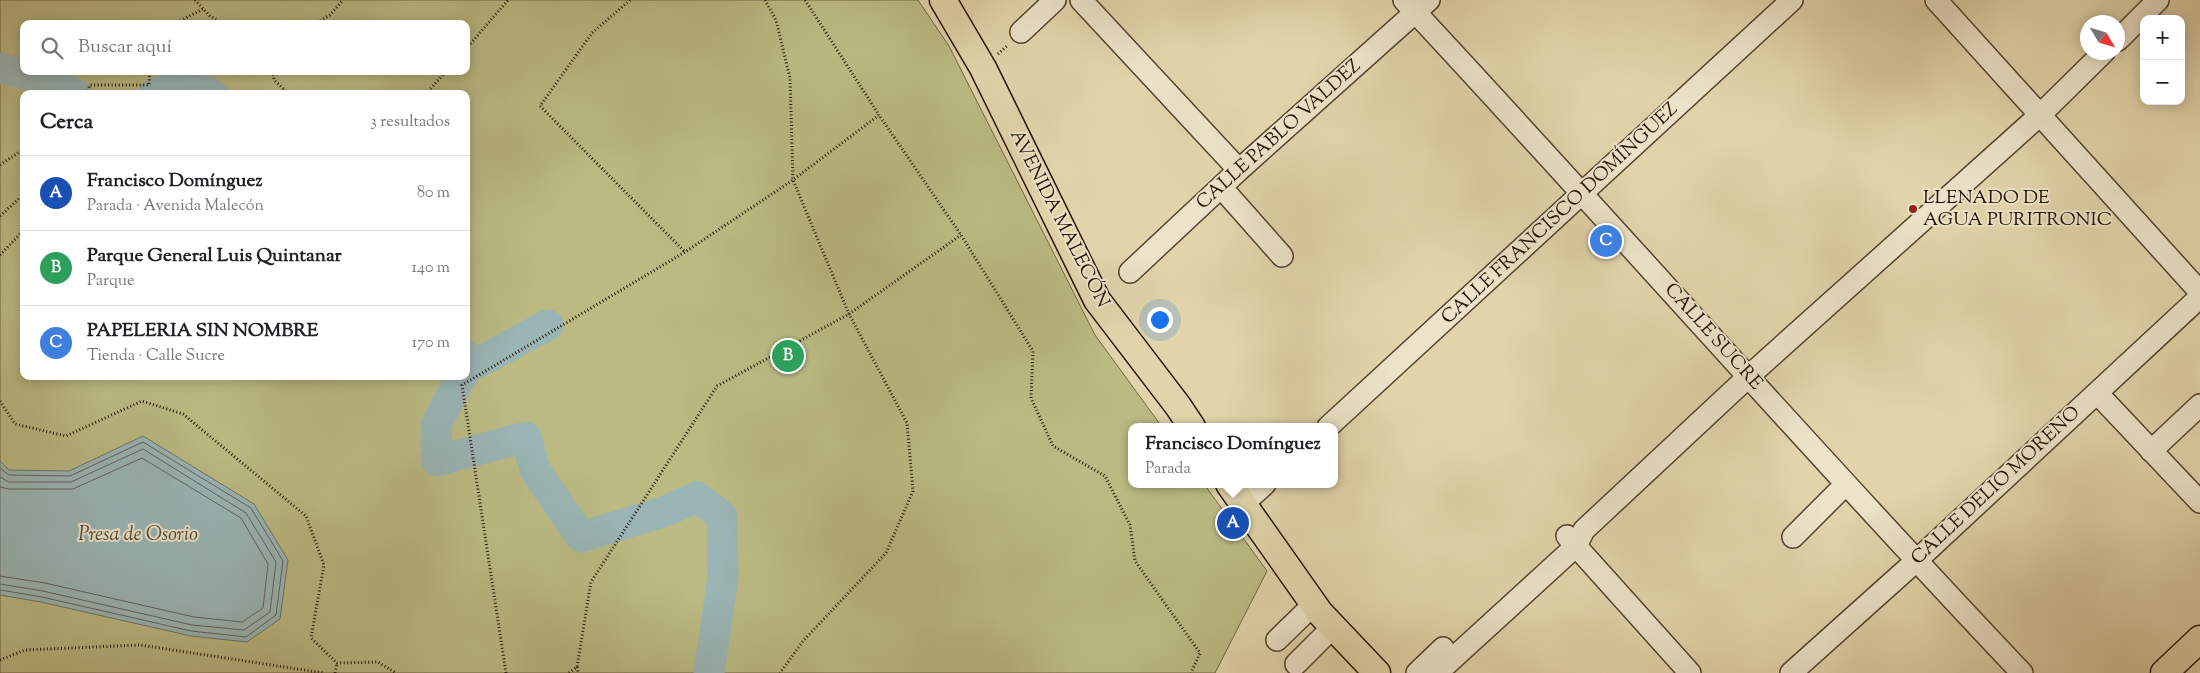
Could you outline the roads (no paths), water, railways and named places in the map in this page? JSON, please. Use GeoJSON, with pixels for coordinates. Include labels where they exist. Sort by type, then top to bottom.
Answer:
{"type":"FeatureCollection","features":[{"type":"Feature","properties":{"kind":"main road","name":"AVENIDA MALECÓN"},"geometry":{"type":"LineString","coordinates":[[943,0],[983,68],[1097,300],[1189,423]]}},
{"type":"Feature","properties":{"kind":"main road"},"geometry":{"type":"LineString","coordinates":[[1235,495],[1314,604],[1376,673]]}},
{"type":"Feature","properties":{"kind":"main road"},"geometry":{"type":"LineString","coordinates":[[2164,673],[2200,639]]}},
{"type":"Feature","properties":{"kind":"street"},"geometry":{"type":"LineString","coordinates":[[1021,32],[1055,0]]}},
{"type":"Feature","properties":{"kind":"street"},"geometry":{"type":"LineString","coordinates":[[1081,0],[1239,170]]}},
{"type":"Feature","properties":{"kind":"street","name":"CALLE FRANCISCO DOMÍNGUEZ"},"geometry":{"type":"LineString","coordinates":[[1332,423],[1792,0]]}},
{"type":"Feature","properties":{"kind":"street"},"geometry":{"type":"LineString","coordinates":[[1936,0],[2200,292]]}},
{"type":"Feature","properties":{"kind":"street"},"geometry":{"type":"LineString","coordinates":[[2125,33],[2158,0]]}},
{"type":"Feature","properties":{"kind":"street","name":"CALLE PABLO VALDEZ"},"geometry":{"type":"LineString","coordinates":[[1130,272],[1416,4]]}},
{"type":"Feature","properties":{"kind":"street","name":"CALLE SUCRE"},"geometry":{"type":"LineString","coordinates":[[1416,4],[1583,193],[1846,484],[2022,673]]}},
{"type":"Feature","properties":{"kind":"street"},"geometry":{"type":"LineString","coordinates":[[1437,673],[1576,537],[1749,376],[2040,114],[2096,60]]}},
{"type":"Feature","properties":{"kind":"street"},"geometry":{"type":"LineString","coordinates":[[1221,187],[1282,256]]}},
{"type":"Feature","properties":{"kind":"street","name":"CALLE DELIO MORENO"},"geometry":{"type":"LineString","coordinates":[[1791,673],[1916,561],[2200,297]]}},
{"type":"Feature","properties":{"kind":"street"},"geometry":{"type":"LineString","coordinates":[[2096,393],[2200,502]]}},
{"type":"Feature","properties":{"kind":"street"},"geometry":{"type":"LineString","coordinates":[[2151,451],[2200,405]]}},
{"type":"Feature","properties":{"kind":"street"},"geometry":{"type":"LineString","coordinates":[[1793,537],[1846,484]]}},
{"type":"Feature","properties":{"kind":"street"},"geometry":{"type":"LineString","coordinates":[[1235,495],[1254,488]]}},
{"type":"Feature","properties":{"kind":"street"},"geometry":{"type":"LineString","coordinates":[[1417,673],[1576,537]]}},
{"type":"Feature","properties":{"kind":"street"},"geometry":{"type":"LineString","coordinates":[[1576,537],[1690,673]]}},
{"type":"Feature","properties":{"kind":"street"},"geometry":{"type":"LineString","coordinates":[[1277,640],[1314,604]]}},
{"type":"Feature","properties":{"kind":"street"},"geometry":{"type":"LineString","coordinates":[[1296,664],[1333,627]]}},
{"type":"Feature","properties":{"kind":"water","name":"Presa de Osorio"},"geometry":{"type":"Polygon","coordinates":[[[143,436],[254,504],[288,560],[280,619],[247,642],[191,636],[41,602],[0,595],[0,461],[9,470],[69,471],[143,436]]]}},
{"type":"Feature","properties":{"kind":"waterway"},"geometry":{"type":"LineString","coordinates":[[0,68],[20,73]]}},
{"type":"Feature","properties":{"kind":"waterway"},"geometry":{"type":"LineString","coordinates":[[29,75],[42,78],[68,90]]}},
{"type":"Feature","properties":{"kind":"waterway"},"geometry":{"type":"LineString","coordinates":[[165,90],[184,83],[202,90]]}},
{"type":"Feature","properties":{"kind":"waterway"},"geometry":{"type":"LineString","coordinates":[[470,359],[477,363],[548,325]]}},
{"type":"Feature","properties":{"kind":"waterway"},"geometry":{"type":"LineString","coordinates":[[459,380],[436,425],[437,461],[526,437],[535,470],[581,537],[663,512],[697,497],[722,516],[723,577],[709,673]]}},
{"type":"Feature","properties":{"kind":"place","name":"LLENADO DE AGUA PURITRONIC"},"geometry":{"type":"Point","coordinates":[1913,209]}},
{"type":"Feature","properties":{"kind":"place","name":"PAPELERIA SIN NOMBRE"},"geometry":{"type":"Point","coordinates":[1606,241]}},
{"type":"Feature","properties":{"kind":"place","name":"Parque General Luis Quintanar"},"geometry":{"type":"Point","coordinates":[788,356]}},
{"type":"Feature","properties":{"kind":"place","name":"Francisco Domínguez"},"geometry":{"type":"Point","coordinates":[1233,523]}}]}
